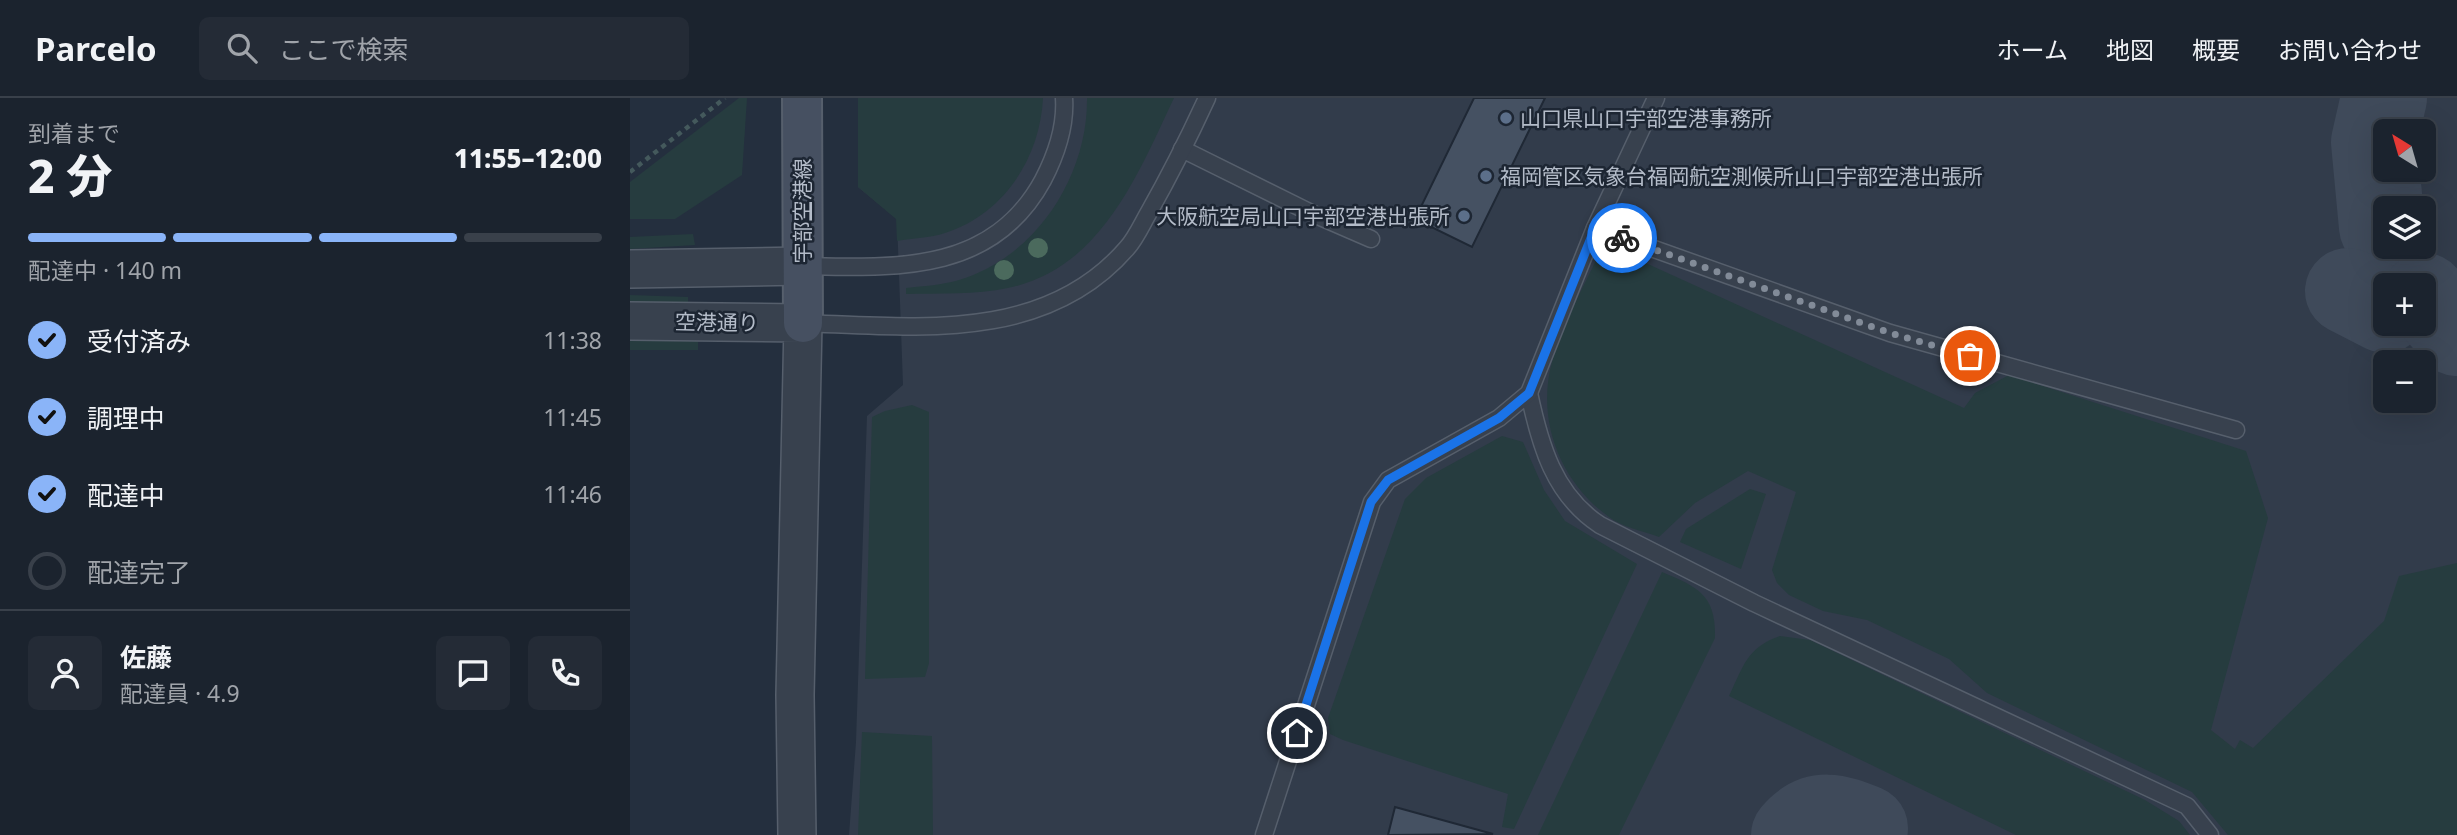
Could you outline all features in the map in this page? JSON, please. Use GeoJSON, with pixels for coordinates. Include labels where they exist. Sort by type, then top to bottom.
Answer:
{"type":"FeatureCollection","features":[{"type":"Feature","properties":{"kind":"main road","name":"宇部空港線"},"geometry":{"type":"LineString","coordinates":[[802,98],[803,324]]}},
{"type":"Feature","properties":{"kind":"street"},"geometry":{"type":"LineString","coordinates":[[630,269],[803,266]]}},
{"type":"Feature","properties":{"kind":"street","name":"空港通り"},"geometry":{"type":"LineString","coordinates":[[630,321],[803,324]]}},
{"type":"Feature","properties":{"kind":"street"},"geometry":{"type":"LineString","coordinates":[[797,835],[795,695],[803,324]]}},
{"type":"Feature","properties":{"kind":"lane"},"geometry":{"type":"LineString","coordinates":[[803,266],[885,268],[932,262],[962,253],[989,239],[1012,222],[1041,184],[1060,138],[1065,98]]}},
{"type":"Feature","properties":{"kind":"lane"},"geometry":{"type":"LineString","coordinates":[[803,324],[891,326],[992,322],[1034,312],[1072,296],[1102,274],[1129,246],[1207,98]]}},
{"type":"Feature","properties":{"kind":"lane"},"geometry":{"type":"LineString","coordinates":[[1264,835],[1371,502],[1388,480],[1499,418],[1529,393],[1595,228],[1656,98]]}},
{"type":"Feature","properties":{"kind":"lane"},"geometry":{"type":"LineString","coordinates":[[1182,149],[1311,213],[1371,239]]}},
{"type":"Feature","properties":{"kind":"lane"},"geometry":{"type":"LineString","coordinates":[[1595,228],[1890,333],[2236,430]]}},
{"type":"Feature","properties":{"kind":"lane"},"geometry":{"type":"LineString","coordinates":[[1529,393],[1539,442],[1562,488],[1580,512],[1600,525],[1754,603],[2187,806],[2210,835]]}},
{"type":"Feature","properties":{"kind":"path"},"geometry":{"type":"LineString","coordinates":[[630,172],[725,98]]}},
{"type":"Feature","properties":{"kind":"shaded area"},"geometry":{"type":"Polygon","coordinates":[[[858,98],[2457,98],[2457,835],[849,835],[856,742],[867,416],[903,385],[897,219],[858,187],[858,98]]]}},
{"type":"Feature","properties":{"kind":"green space"},"geometry":{"type":"Polygon","coordinates":[[[739,98],[747,98],[742,175],[675,219],[630,219],[630,182],[739,98]]]}},
{"type":"Feature","properties":{"kind":"green space"},"geometry":{"type":"Polygon","coordinates":[[[858,98],[1043,98],[1035,142],[1015,181],[1001,198],[966,224],[945,233],[897,241],[896,219],[858,187],[858,98]]]}},
{"type":"Feature","properties":{"kind":"green space"},"geometry":{"type":"Polygon","coordinates":[[[1087,98],[1174,98],[1130,187],[1092,240],[1068,261],[1040,277],[1008,288],[970,293],[906,294],[906,288],[953,282],[987,269],[1012,253],[1034,233],[1067,184],[1078,156],[1085,127],[1087,98]]]}},
{"type":"Feature","properties":{"kind":"green space"},"geometry":{"type":"Polygon","coordinates":[[[693,234],[695,245],[630,249],[630,237],[693,234]]]}},
{"type":"Feature","properties":{"kind":"green space"},"geometry":{"type":"Polygon","coordinates":[[[1604,244],[1964,408],[1975,393],[2009,375],[2246,451],[2268,518],[2211,730],[2235,749],[2240,740],[2253,748],[2384,621],[2399,576],[2457,563],[2457,835],[2228,835],[2192,792],[1987,693],[1949,659],[1867,620],[1823,611],[1789,595],[1777,583],[1772,570],[1796,492],[1748,471],[1695,503],[1659,537],[1609,517],[1592,503],[1565,468],[1556,448],[1547,406],[1548,384],[1556,348],[1604,244]]]}},
{"type":"Feature","properties":{"kind":"green space"},"geometry":{"type":"Polygon","coordinates":[[[630,295],[688,297],[688,305],[630,305],[630,295]]]}},
{"type":"Feature","properties":{"kind":"green space"},"geometry":{"type":"Polygon","coordinates":[[[630,338],[698,339],[698,350],[630,350],[630,338]]]}},
{"type":"Feature","properties":{"kind":"green space"},"geometry":{"type":"Polygon","coordinates":[[[912,405],[929,412],[929,663],[925,677],[865,679],[872,417],[912,405]]]}},
{"type":"Feature","properties":{"kind":"green space"},"geometry":{"type":"Polygon","coordinates":[[[1502,436],[1523,442],[1544,490],[1565,521],[1637,564],[1514,829],[1502,827],[1508,794],[1343,740],[1330,734],[1328,718],[1405,499],[1426,478],[1502,436]]]}},
{"type":"Feature","properties":{"kind":"green space"},"geometry":{"type":"Polygon","coordinates":[[[1750,489],[1766,494],[1741,569],[1680,542],[1686,529],[1750,489]]]}},
{"type":"Feature","properties":{"kind":"green space"},"geometry":{"type":"Polygon","coordinates":[[[1662,572],[1702,594],[1712,612],[1715,638],[1619,835],[1538,835],[1662,572]]]}},
{"type":"Feature","properties":{"kind":"green space"},"geometry":{"type":"Polygon","coordinates":[[[1780,636],[1810,640],[2145,800],[2179,821],[2190,835],[2016,835],[1729,696],[1747,659],[1760,646],[1780,636]]]}},
{"type":"Feature","properties":{"kind":"green space"},"geometry":{"type":"Polygon","coordinates":[[[862,732],[932,736],[933,835],[858,835],[862,732]]]}},
{"type":"Feature","properties":{"kind":"building"},"geometry":{"type":"Polygon","coordinates":[[[1474,98],[1545,98],[1472,247],[1415,219],[1474,98]]]}},
{"type":"Feature","properties":{"kind":"building"},"geometry":{"type":"Polygon","coordinates":[[[1395,807],[1493,834],[1388,835],[1395,807]]]}},
{"type":"Feature","properties":{"kind":"taxiway"},"geometry":{"type":"LineString","coordinates":[[2379,196],[2374,142],[2384,98]]}},
{"type":"Feature","properties":{"kind":"taxiway"},"geometry":{"type":"LineString","coordinates":[[2348,291],[2373,304]]}},
{"type":"Feature","properties":{"kind":"taxiway"},"geometry":{"type":"LineString","coordinates":[[2436,309],[2457,333]]}},
{"type":"Feature","properties":{"kind":"taxiway"},"geometry":{"type":"LineString","coordinates":[[1794,835],[1802,827],[1819,818],[1846,821],[1865,828]]}},
{"type":"Feature","properties":{"kind":"way so far"},"geometry":{"type":"LineString","coordinates":[[1622,238],[1890,333],[1970,356]]}},
{"type":"Feature","properties":{"kind":"place","name":"山口県山口宇部空港事務所"},"geometry":{"type":"Point","coordinates":[1506,118]}},
{"type":"Feature","properties":{"kind":"place","name":"福岡管区気象台福岡航空測候所山口宇部空港出張所"},"geometry":{"type":"Point","coordinates":[1486,176]}},
{"type":"Feature","properties":{"kind":"place","name":"大阪航空局山口宇部空港出張所"},"geometry":{"type":"Point","coordinates":[1464,216]}},
{"type":"Feature","properties":{"kind":"route"},"geometry":{"type":"LineString","coordinates":[[1297,733],[1371,502],[1388,480],[1499,418],[1529,393],[1575,272],[1595,228],[1622,238]]}}]}
